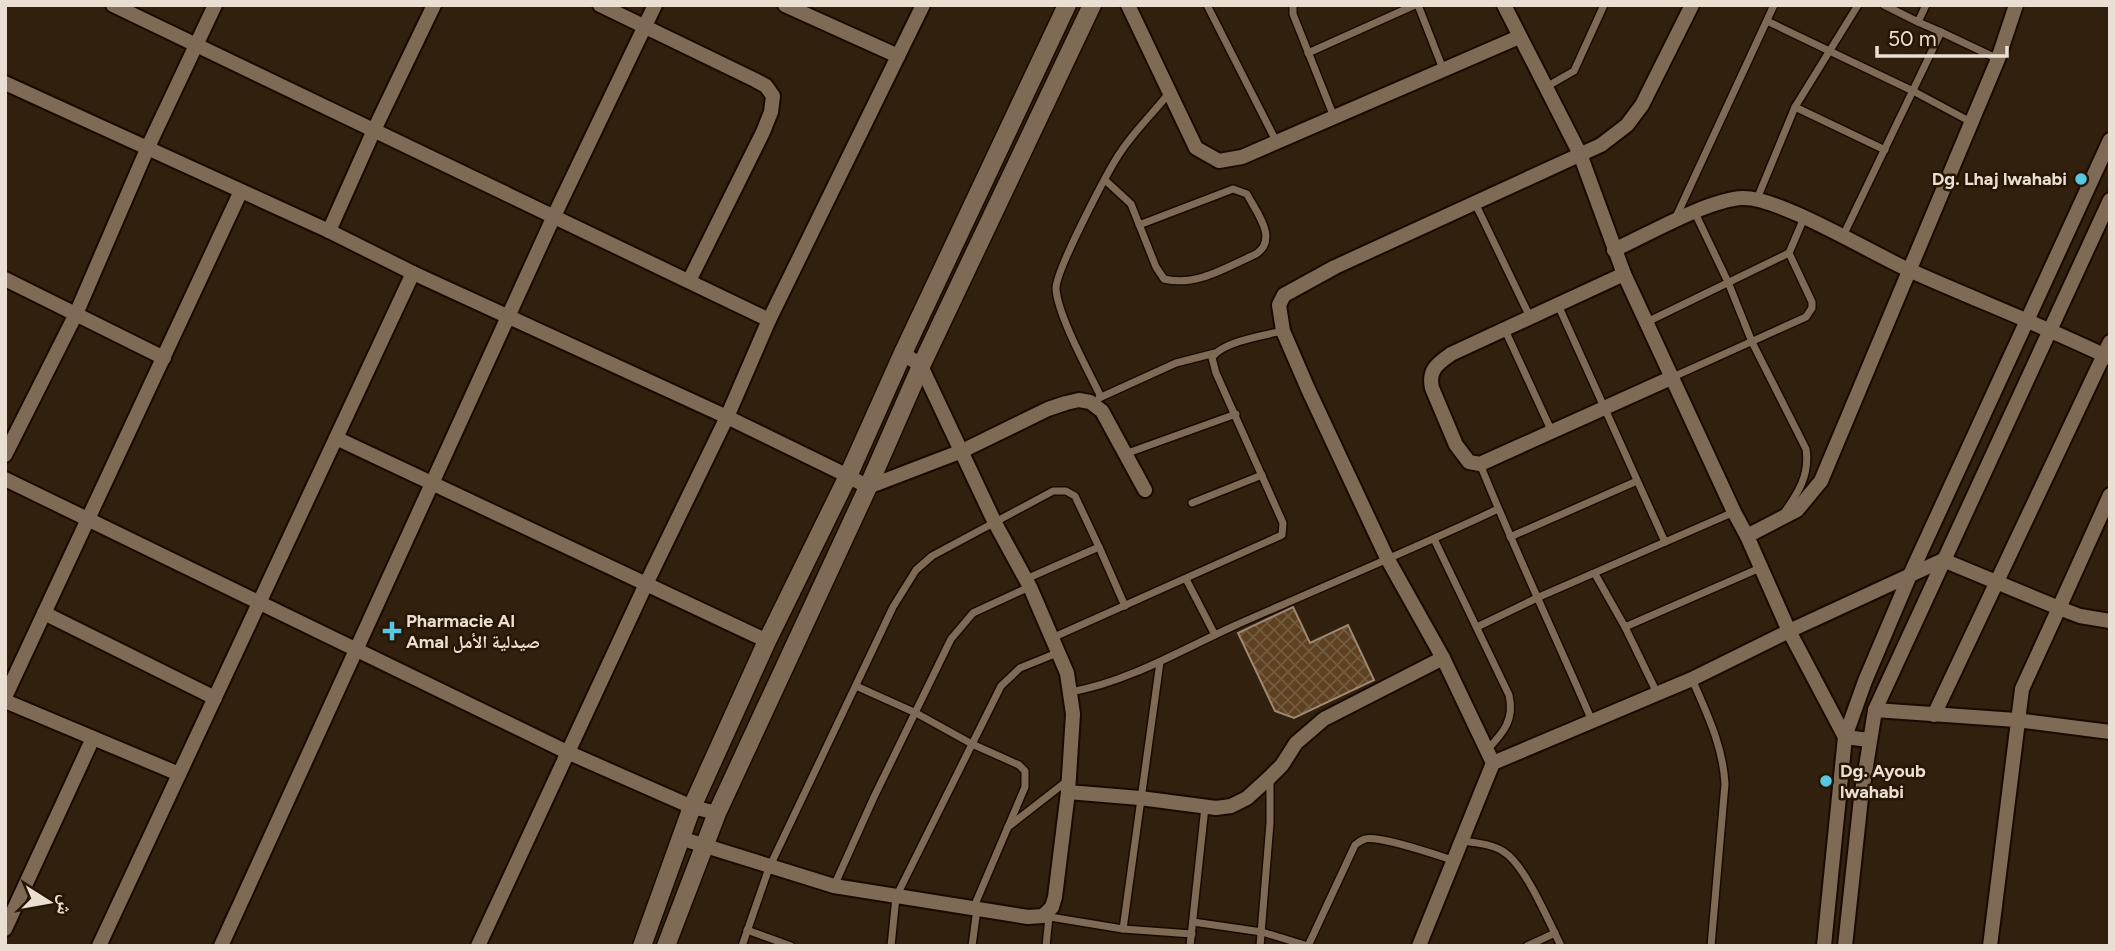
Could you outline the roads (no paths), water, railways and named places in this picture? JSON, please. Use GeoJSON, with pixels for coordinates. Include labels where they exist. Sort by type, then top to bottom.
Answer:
{"type":"FeatureCollection","features":[{"type":"Feature","properties":{"kind":"main road"},"geometry":{"type":"LineString","coordinates":[[642,946],[692,807],[767,641],[848,475],[1067,5]]}},
{"type":"Feature","properties":{"kind":"main road"},"geometry":{"type":"LineString","coordinates":[[666,946],[702,846],[922,366],[1092,5]]}},
{"type":"Feature","properties":{"kind":"street"},"geometry":{"type":"LineString","coordinates":[[113,5],[769,320]]}},
{"type":"Feature","properties":{"kind":"street"},"geometry":{"type":"LineString","coordinates":[[5,455],[76,314],[148,147],[215,5]]}},
{"type":"Feature","properties":{"kind":"street"},"geometry":{"type":"LineString","coordinates":[[329,231],[434,5]]}},
{"type":"Feature","properties":{"kind":"street"},"geometry":{"type":"LineString","coordinates":[[600,5],[755,80],[766,86],[773,96],[768,120],[689,281]]}},
{"type":"Feature","properties":{"kind":"street"},"geometry":{"type":"LineString","coordinates":[[221,946],[554,216],[655,5]]}},
{"type":"Feature","properties":{"kind":"street"},"geometry":{"type":"LineString","coordinates":[[785,5],[898,57]]}},
{"type":"Feature","properties":{"kind":"street"},"geometry":{"type":"LineString","coordinates":[[478,946],[646,584],[727,417],[769,320],[923,5]]}},
{"type":"Feature","properties":{"kind":"street"},"geometry":{"type":"LineString","coordinates":[[1504,5],[1580,154],[1624,274],[1674,377],[1789,631],[1845,737]]}},
{"type":"Feature","properties":{"kind":"street"},"geometry":{"type":"LineString","coordinates":[[1419,946],[1462,841],[1490,757],[1443,657],[1387,558],[1283,331],[1279,304],[1284,295],[1335,267],[1601,145],[1627,125],[1642,105],[1692,5]]}},
{"type":"Feature","properties":{"kind":"street"},"geometry":{"type":"LineString","coordinates":[[1747,536],[1797,510],[1821,481],[1864,384],[1998,58],[2016,5]]}},
{"type":"Feature","properties":{"kind":"street"},"geometry":{"type":"LineString","coordinates":[[1130,6],[1196,148],[1219,161],[1242,157],[1519,37]]}},
{"type":"Feature","properties":{"kind":"street"},"geometry":{"type":"LineString","coordinates":[[5,83],[727,417],[848,475],[868,488],[962,450],[1048,409],[1079,400],[1096,400],[1145,490]]}},
{"type":"Feature","properties":{"kind":"street"},"geometry":{"type":"LineString","coordinates":[[1824,946],[1845,737],[1865,681],[1910,575],[2110,140]]}},
{"type":"Feature","properties":{"kind":"street"},"geometry":{"type":"LineString","coordinates":[[179,774],[5,699],[241,191]]}},
{"type":"Feature","properties":{"kind":"street"},"geometry":{"type":"LineString","coordinates":[[1614,250],[1695,213],[1733,199],[1757,199],[1804,218],[1909,270],[2108,352],[1934,715]]}},
{"type":"Feature","properties":{"kind":"street"},"geometry":{"type":"LineString","coordinates":[[1845,946],[1869,740],[1875,710],[2110,200]]}},
{"type":"Feature","properties":{"kind":"street"},"geometry":{"type":"LineString","coordinates":[[99,946],[413,273]]}},
{"type":"Feature","properties":{"kind":"street"},"geometry":{"type":"LineString","coordinates":[[1624,274],[1451,354],[1434,367],[1431,373],[1432,388],[1460,452],[1469,462],[1480,464],[1674,377]]}},
{"type":"Feature","properties":{"kind":"street"},"geometry":{"type":"LineString","coordinates":[[5,279],[164,358]]}},
{"type":"Feature","properties":{"kind":"street"},"geometry":{"type":"LineString","coordinates":[[680,838],[834,886],[1028,917],[1046,917],[1049,912],[1055,897],[1072,741],[1071,692],[1067,673],[1028,583],[995,523],[922,366],[903,353]]}},
{"type":"Feature","properties":{"kind":"street"},"geometry":{"type":"LineString","coordinates":[[336,438],[767,641]]}},
{"type":"Feature","properties":{"kind":"street"},"geometry":{"type":"LineString","coordinates":[[5,479],[567,752],[692,807],[717,813]]}},
{"type":"Feature","properties":{"kind":"street"},"geometry":{"type":"LineString","coordinates":[[1990,946],[2021,689],[2110,495]]}},
{"type":"Feature","properties":{"kind":"street"},"geometry":{"type":"LineString","coordinates":[[1490,757],[1593,721],[1692,680],[1789,631],[1943,560],[2080,616],[2110,621]]}},
{"type":"Feature","properties":{"kind":"street"},"geometry":{"type":"LineString","coordinates":[[44,613],[215,698]]}},
{"type":"Feature","properties":{"kind":"street"},"geometry":{"type":"LineString","coordinates":[[1068,786],[1205,807],[1224,807],[1239,803],[1269,778],[1282,765],[1296,743],[1324,719],[1443,657]]}},
{"type":"Feature","properties":{"kind":"street"},"geometry":{"type":"LineString","coordinates":[[1875,710],[2016,720],[2110,732]]}},
{"type":"Feature","properties":{"kind":"street"},"geometry":{"type":"LineString","coordinates":[[1845,737],[1869,740]]}},
{"type":"Feature","properties":{"kind":"street"},"geometry":{"type":"LineString","coordinates":[[5,929],[93,738]]}},
{"type":"Feature","properties":{"kind":"lane"},"geometry":{"type":"LineString","coordinates":[[1207,5],[1276,141]]}},
{"type":"Feature","properties":{"kind":"lane"},"geometry":{"type":"LineString","coordinates":[[1293,5],[1293,14],[1334,117]]}},
{"type":"Feature","properties":{"kind":"lane"},"geometry":{"type":"LineString","coordinates":[[1308,53],[1416,5],[1443,69]]}},
{"type":"Feature","properties":{"kind":"lane"},"geometry":{"type":"LineString","coordinates":[[1546,88],[1574,71],[1604,5]]}},
{"type":"Feature","properties":{"kind":"lane"},"geometry":{"type":"LineString","coordinates":[[1757,199],[1795,107],[1858,5]]}},
{"type":"Feature","properties":{"kind":"lane"},"geometry":{"type":"LineString","coordinates":[[1884,5],[1998,58]]}},
{"type":"Feature","properties":{"kind":"lane"},"geometry":{"type":"LineString","coordinates":[[1918,22],[1926,5]]}},
{"type":"Feature","properties":{"kind":"lane"},"geometry":{"type":"LineString","coordinates":[[1674,223],[1773,6]]}},
{"type":"Feature","properties":{"kind":"lane"},"geometry":{"type":"LineString","coordinates":[[1767,22],[1913,91],[1971,122]]}},
{"type":"Feature","properties":{"kind":"lane"},"geometry":{"type":"LineString","coordinates":[[1842,237],[1941,32]]}},
{"type":"Feature","properties":{"kind":"lane"},"geometry":{"type":"LineString","coordinates":[[1170,92],[1123,147],[1060,270],[1056,288],[1059,306],[1096,400],[1191,357],[1215,353],[1247,340],[1283,331]]}},
{"type":"Feature","properties":{"kind":"lane"},"geometry":{"type":"LineString","coordinates":[[1795,107],[1885,150]]}},
{"type":"Feature","properties":{"kind":"lane"},"geometry":{"type":"LineString","coordinates":[[1105,180],[1131,204],[1139,225],[1156,267],[1164,279],[1178,282],[1201,278],[1256,254],[1264,249],[1267,240],[1266,232],[1247,194],[1233,189],[1139,225]]}},
{"type":"Feature","properties":{"kind":"lane"},"geometry":{"type":"LineString","coordinates":[[1475,202],[1530,317]]}},
{"type":"Feature","properties":{"kind":"lane"},"geometry":{"type":"LineString","coordinates":[[1695,213],[1728,282],[1752,342],[1806,449],[1808,464],[1801,486],[1779,520]]}},
{"type":"Feature","properties":{"kind":"lane"},"geometry":{"type":"LineString","coordinates":[[1646,322],[1789,253],[1804,218]]}},
{"type":"Feature","properties":{"kind":"lane"},"geometry":{"type":"LineString","coordinates":[[1674,377],[1804,319],[1812,302],[1789,253]]}},
{"type":"Feature","properties":{"kind":"lane"},"geometry":{"type":"LineString","coordinates":[[1558,305],[1665,542]]}},
{"type":"Feature","properties":{"kind":"lane"},"geometry":{"type":"LineString","coordinates":[[1505,330],[1552,432]]}},
{"type":"Feature","properties":{"kind":"lane"},"geometry":{"type":"LineString","coordinates":[[1051,638],[1282,535],[1283,523],[1213,365],[1212,358],[1215,353]]}},
{"type":"Feature","properties":{"kind":"lane"},"geometry":{"type":"LineString","coordinates":[[1125,454],[1236,414]]}},
{"type":"Feature","properties":{"kind":"lane"},"geometry":{"type":"LineString","coordinates":[[1480,464],[1593,721]]}},
{"type":"Feature","properties":{"kind":"lane"},"geometry":{"type":"LineString","coordinates":[[1192,503],[1262,475]]}},
{"type":"Feature","properties":{"kind":"lane"},"geometry":{"type":"LineString","coordinates":[[1510,537],[1637,481]]}},
{"type":"Feature","properties":{"kind":"lane"},"geometry":{"type":"LineString","coordinates":[[742,946],[769,867],[893,607],[916,570],[932,556],[1053,491],[1066,491],[1078,499],[1125,606]]}},
{"type":"Feature","properties":{"kind":"lane"},"geometry":{"type":"LineString","coordinates":[[1071,692],[1112,682],[1160,662],[1498,509]]}},
{"type":"Feature","properties":{"kind":"lane"},"geometry":{"type":"LineString","coordinates":[[1477,627],[1734,512]]}},
{"type":"Feature","properties":{"kind":"lane"},"geometry":{"type":"LineString","coordinates":[[1434,539],[1509,695],[1511,706],[1505,731],[1490,757]]}},
{"type":"Feature","properties":{"kind":"lane"},"geometry":{"type":"LineString","coordinates":[[834,886],[951,639],[963,622],[973,613],[1099,547]]}},
{"type":"Feature","properties":{"kind":"lane"},"geometry":{"type":"LineString","coordinates":[[1625,627],[1760,568]]}},
{"type":"Feature","properties":{"kind":"lane"},"geometry":{"type":"LineString","coordinates":[[1595,574],[1658,694]]}},
{"type":"Feature","properties":{"kind":"lane"},"geometry":{"type":"LineString","coordinates":[[1185,579],[1215,635]]}},
{"type":"Feature","properties":{"kind":"lane"},"geometry":{"type":"LineString","coordinates":[[891,946],[896,897],[1001,686],[1020,668],[1057,653]]}},
{"type":"Feature","properties":{"kind":"lane"},"geometry":{"type":"LineString","coordinates":[[1123,929],[1160,662]]}},
{"type":"Feature","properties":{"kind":"lane"},"geometry":{"type":"LineString","coordinates":[[1692,680],[1717,738],[1724,763],[1725,784],[1711,946]]}},
{"type":"Feature","properties":{"kind":"lane"},"geometry":{"type":"LineString","coordinates":[[856,686],[916,713],[972,744],[1019,765],[1025,771],[1025,787],[975,909],[972,946]]}},
{"type":"Feature","properties":{"kind":"lane"},"geometry":{"type":"LineString","coordinates":[[1261,946],[1270,823],[1269,778]]}},
{"type":"Feature","properties":{"kind":"lane"},"geometry":{"type":"LineString","coordinates":[[1007,827],[1068,786]]}},
{"type":"Feature","properties":{"kind":"lane"},"geometry":{"type":"LineString","coordinates":[[1190,946],[1205,807]]}},
{"type":"Feature","properties":{"kind":"lane"},"geometry":{"type":"LineString","coordinates":[[1194,922],[1262,932],[1308,946],[1355,845],[1362,840],[1388,842],[1454,860]]}},
{"type":"Feature","properties":{"kind":"lane"},"geometry":{"type":"LineString","coordinates":[[1462,841],[1493,846],[1506,852],[1519,865],[1562,946]]}},
{"type":"Feature","properties":{"kind":"lane"},"geometry":{"type":"LineString","coordinates":[[1046,946],[1046,917],[1123,929],[1192,934]]}},
{"type":"Feature","properties":{"kind":"lane"},"geometry":{"type":"LineString","coordinates":[[747,930],[791,946]]}},
{"type":"Feature","properties":{"kind":"lane"},"geometry":{"type":"LineString","coordinates":[[1527,946],[1555,933]]}},
{"type":"Feature","properties":{"kind":"place","name":"Dg. Lhaj lwahabi"},"geometry":{"type":"Point","coordinates":[2081,179]}},
{"type":"Feature","properties":{"kind":"place","name":"Pharmacie Al Amal صيدلية الأمل"},"geometry":{"type":"Point","coordinates":[392,631]}},
{"type":"Feature","properties":{"kind":"place","name":"Dg. Ayoub lwahabi"},"geometry":{"type":"Point","coordinates":[1826,781]}}]}
